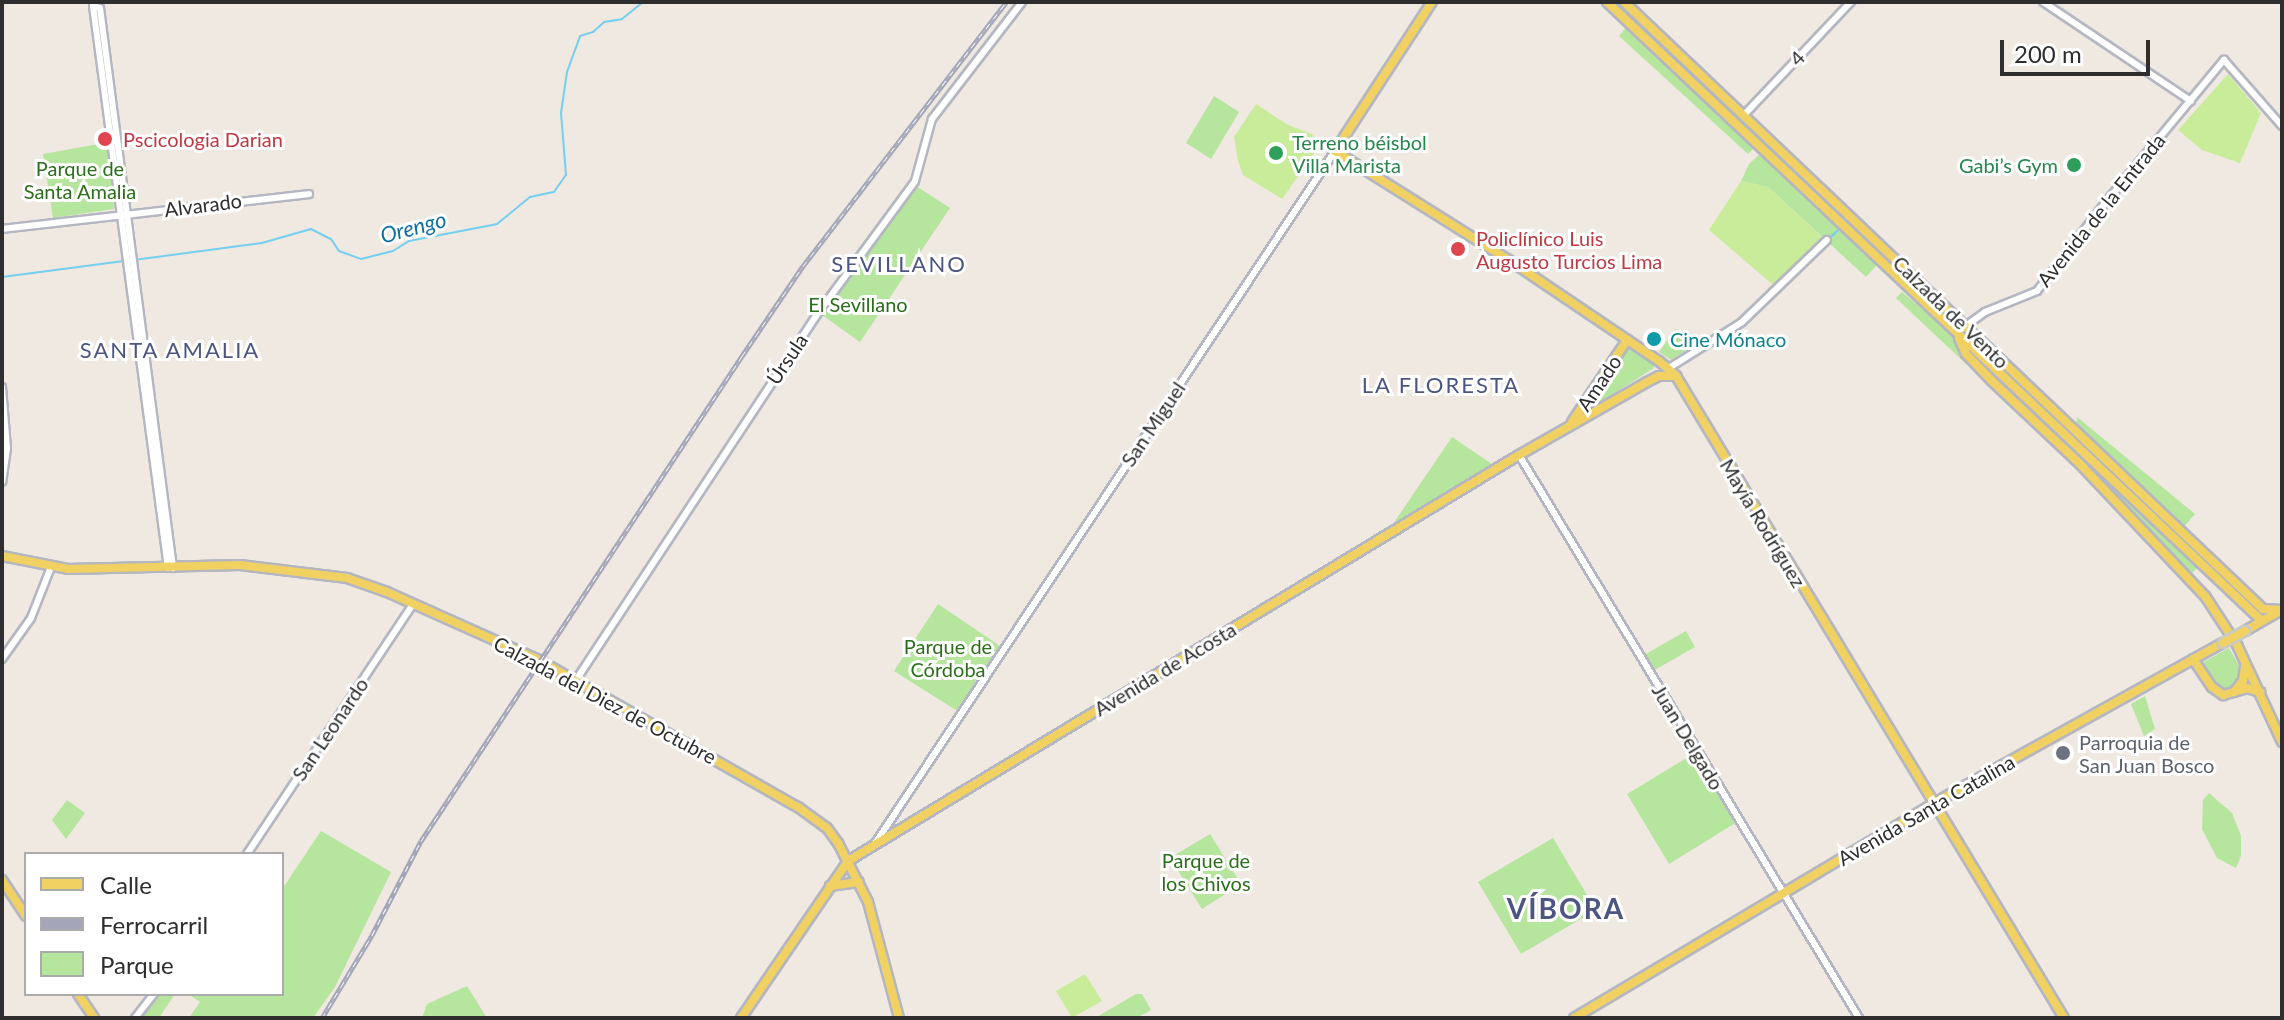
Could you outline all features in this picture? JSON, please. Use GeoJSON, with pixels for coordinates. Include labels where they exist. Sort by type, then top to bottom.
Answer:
{"type":"FeatureCollection","features":[{"type":"Feature","properties":{"kind":"main road","name":"Calzada de Vento"},"geometry":{"type":"LineString","coordinates":[[1607,2],[2069,426],[2263,609]]}},
{"type":"Feature","properties":{"kind":"main road","name":"Calzada de Vento"},"geometry":{"type":"LineString","coordinates":[[1624,2],[1744,115],[2085,456],[2262,621]]}},
{"type":"Feature","properties":{"kind":"main road","name":"San Miguel"},"geometry":{"type":"LineString","coordinates":[[1335,151],[1430,5]]}},
{"type":"Feature","properties":{"kind":"main road","name":"Mayía Rodríguez"},"geometry":{"type":"LineString","coordinates":[[1335,151],[1509,260],[1672,372],[2064,1018]]}},
{"type":"Feature","properties":{"kind":"main road","name":"Calzada de Vento"},"geometry":{"type":"LineString","coordinates":[[1961,330],[1966,354],[2205,596],[2244,659],[2282,742]]}},
{"type":"Feature","properties":{"kind":"main road","name":"Amado"},"geometry":{"type":"LineString","coordinates":[[1570,426],[1627,340]]}},
{"type":"Feature","properties":{"kind":"main road"},"geometry":{"type":"LineString","coordinates":[[1647,382],[1658,368],[1659,361]]}},
{"type":"Feature","properties":{"kind":"main road","name":"Avenida de Acosta"},"geometry":{"type":"LineString","coordinates":[[741,1018],[848,861],[1519,455],[1647,382],[1672,372]]}},
{"type":"Feature","properties":{"kind":"main road"},"geometry":{"type":"LineString","coordinates":[[2069,426],[2085,456],[2125,512]]}},
{"type":"Feature","properties":{"kind":"main road","name":"Calzada del Diez de Octubre"},"geometry":{"type":"LineString","coordinates":[[2,556],[47,568],[254,566],[347,578],[413,604],[576,680],[798,807],[827,828],[859,882]]}},
{"type":"Feature","properties":{"kind":"main road"},"geometry":{"type":"LineString","coordinates":[[2262,621],[2263,609],[2282,610]]}},
{"type":"Feature","properties":{"kind":"main road","name":"Avenida Santa Catalina"},"geometry":{"type":"LineString","coordinates":[[1574,1018],[1934,803],[2282,610]]}},
{"type":"Feature","properties":{"kind":"main road"},"geometry":{"type":"LineString","coordinates":[[2193,659],[2217,692],[2229,696],[2247,688],[2260,692]]}},
{"type":"Feature","properties":{"kind":"main road"},"geometry":{"type":"LineString","coordinates":[[2217,692],[2230,694],[2237,689],[2245,675],[2244,659]]}},
{"type":"Feature","properties":{"kind":"main road"},"geometry":{"type":"LineString","coordinates":[[2,880],[24,913]]}},
{"type":"Feature","properties":{"kind":"main road"},"geometry":{"type":"LineString","coordinates":[[829,886],[859,882],[880,939],[899,1018]]}},
{"type":"Feature","properties":{"kind":"main road"},"geometry":{"type":"LineString","coordinates":[[79,996],[94,1018]]}},
{"type":"Feature","properties":{"kind":"street","name":"Úrsula"},"geometry":{"type":"LineString","coordinates":[[576,680],[816,316],[915,181],[932,119],[1022,2]]}},
{"type":"Feature","properties":{"kind":"street"},"geometry":{"type":"LineString","coordinates":[[1419,2],[1430,5]]}},
{"type":"Feature","properties":{"kind":"street","name":"4"},"geometry":{"type":"LineString","coordinates":[[1744,115],[1851,2]]}},
{"type":"Feature","properties":{"kind":"street"},"geometry":{"type":"LineString","coordinates":[[2043,2],[2191,101]]}},
{"type":"Feature","properties":{"kind":"street"},"geometry":{"type":"LineString","coordinates":[[123,215],[93,6],[100,8],[123,215],[170,568]]}},
{"type":"Feature","properties":{"kind":"street","name":"Avenida de la Entrada"},"geometry":{"type":"LineString","coordinates":[[1961,330],[1985,312],[2037,291],[2224,60],[2282,126]]}},
{"type":"Feature","properties":{"kind":"street","name":"San Miguel"},"geometry":{"type":"LineString","coordinates":[[874,845],[1335,151]]}},
{"type":"Feature","properties":{"kind":"street","name":"Alvarado"},"geometry":{"type":"LineString","coordinates":[[2,229],[309,194]]}},
{"type":"Feature","properties":{"kind":"street","name":"Avenida de Acosta"},"geometry":{"type":"LineString","coordinates":[[1672,372],[1742,322],[1827,240]]}},
{"type":"Feature","properties":{"kind":"street"},"geometry":{"type":"LineString","coordinates":[[2,387],[7,448],[2,482]]}},
{"type":"Feature","properties":{"kind":"street","name":"Juan Delgado"},"geometry":{"type":"LineString","coordinates":[[1519,455],[1859,1018]]}},
{"type":"Feature","properties":{"kind":"street"},"geometry":{"type":"LineString","coordinates":[[2,659],[23,633],[47,579],[47,568]]}},
{"type":"Feature","properties":{"kind":"street"},"geometry":{"type":"LineString","coordinates":[[42,589],[47,568]]}},
{"type":"Feature","properties":{"kind":"street"},"geometry":{"type":"LineString","coordinates":[[47,579],[68,569]]}},
{"type":"Feature","properties":{"kind":"street","name":"San Leonardo"},"geometry":{"type":"LineString","coordinates":[[248,852],[413,604]]}},
{"type":"Feature","properties":{"kind":"street"},"geometry":{"type":"LineString","coordinates":[[135,1018],[152,996]]}},
{"type":"Feature","properties":{"kind":"green space"},"geometry":{"type":"Polygon","coordinates":[[[1613,2],[1621,2],[1955,321],[1953,324],[1613,2]]]}},
{"type":"Feature","properties":{"kind":"green space"},"geometry":{"type":"Polygon","coordinates":[[[1628,25],[1755,147],[1748,154],[1619,36],[1628,25]]]}},
{"type":"Feature","properties":{"kind":"green space"},"geometry":{"type":"Polygon","coordinates":[[[2228,74],[2261,113],[2240,163],[2202,150],[2178,130],[2228,74]]]}},
{"type":"Feature","properties":{"kind":"green space"},"geometry":{"type":"Polygon","coordinates":[[[1214,96],[1239,112],[1211,159],[1186,143],[1214,96]]]}},
{"type":"Feature","properties":{"kind":"green space","name":"Terreno béisbol Villa Marista"},"geometry":{"type":"Polygon","coordinates":[[[1256,104],[1288,125],[1312,134],[1320,145],[1282,199],[1243,175],[1238,161],[1234,137],[1256,104]]]}},
{"type":"Feature","properties":{"kind":"green space","name":"Parque de Santa Amalia"},"geometry":{"type":"Polygon","coordinates":[[[104,143],[109,147],[114,209],[53,218],[43,154],[104,143]]]}},
{"type":"Feature","properties":{"kind":"green space"},"geometry":{"type":"Polygon","coordinates":[[[1761,153],[1877,265],[1866,277],[1768,187],[1741,181],[1749,164],[1761,153]]]}},
{"type":"Feature","properties":{"kind":"green space"},"geometry":{"type":"Polygon","coordinates":[[[1741,181],[1768,187],[1823,238],[1773,285],[1709,230],[1741,181]]]}},
{"type":"Feature","properties":{"kind":"green space","name":"El Sevillano"},"geometry":{"type":"Polygon","coordinates":[[[916,186],[950,208],[860,342],[822,315],[916,186]]]}},
{"type":"Feature","properties":{"kind":"green space"},"geometry":{"type":"Polygon","coordinates":[[[1902,292],[1957,338],[1967,365],[1896,298],[1902,292]]]}},
{"type":"Feature","properties":{"kind":"green space"},"geometry":{"type":"Polygon","coordinates":[[[1675,329],[1697,343],[1671,360],[1659,352],[1675,329]]]}},
{"type":"Feature","properties":{"kind":"green space"},"geometry":{"type":"Polygon","coordinates":[[[1629,347],[1654,362],[1654,368],[1583,413],[1629,347]]]}},
{"type":"Feature","properties":{"kind":"green space"},"geometry":{"type":"Polygon","coordinates":[[[2077,417],[2195,514],[2183,528],[2076,428],[2077,417]]]}},
{"type":"Feature","properties":{"kind":"green space"},"geometry":{"type":"Polygon","coordinates":[[[1452,437],[1492,464],[1396,523],[1395,521],[1452,437]]]}},
{"type":"Feature","properties":{"kind":"green space"},"geometry":{"type":"Polygon","coordinates":[[[2112,487],[2197,568],[2191,574],[2130,511],[2112,487]]]}},
{"type":"Feature","properties":{"kind":"green space","name":"Parque de Córdoba"},"geometry":{"type":"Polygon","coordinates":[[[938,604],[1003,648],[959,712],[894,671],[938,604]]]}},
{"type":"Feature","properties":{"kind":"green space"},"geometry":{"type":"Polygon","coordinates":[[[1686,631],[1695,647],[1653,671],[1644,655],[1686,631]]]}},
{"type":"Feature","properties":{"kind":"green space"},"geometry":{"type":"Polygon","coordinates":[[[2229,648],[2241,669],[2241,678],[2236,687],[2222,691],[2216,688],[2202,663],[2229,648]]]}},
{"type":"Feature","properties":{"kind":"green space"},"geometry":{"type":"Polygon","coordinates":[[[2145,696],[2155,729],[2144,736],[2131,704],[2145,696]]]}},
{"type":"Feature","properties":{"kind":"green space"},"geometry":{"type":"Polygon","coordinates":[[[1695,753],[1737,822],[1669,864],[1627,794],[1695,753]]]}},
{"type":"Feature","properties":{"kind":"green space"},"geometry":{"type":"Polygon","coordinates":[[[2209,793],[2232,813],[2241,836],[2241,856],[2236,868],[2217,858],[2202,829],[2203,800],[2209,793]]]}},
{"type":"Feature","properties":{"kind":"green space"},"geometry":{"type":"Polygon","coordinates":[[[67,800],[85,813],[66,839],[52,820],[67,800]]]}},
{"type":"Feature","properties":{"kind":"green space"},"geometry":{"type":"Polygon","coordinates":[[[321,831],[391,872],[335,987],[313,1018],[189,1018],[200,1002],[191,996],[284,996],[285,885],[321,831]]]}},
{"type":"Feature","properties":{"kind":"green space","name":"Parque de los Chivos"},"geometry":{"type":"Polygon","coordinates":[[[1210,834],[1241,884],[1202,909],[1170,858],[1210,834]]]}},
{"type":"Feature","properties":{"kind":"green space"},"geometry":{"type":"Polygon","coordinates":[[[1553,838],[1596,910],[1521,954],[1478,882],[1553,838]]]}},
{"type":"Feature","properties":{"kind":"green space"},"geometry":{"type":"Polygon","coordinates":[[[1085,974],[1102,1001],[1072,1018],[1056,991],[1085,974]]]}},
{"type":"Feature","properties":{"kind":"green space"},"geometry":{"type":"Polygon","coordinates":[[[467,986],[487,1018],[422,1018],[427,1004],[467,986]]]}},
{"type":"Feature","properties":{"kind":"green space"},"geometry":{"type":"Polygon","coordinates":[[[1136,994],[1142,994],[1151,1010],[1137,1018],[1095,1018],[1136,994]]]}},
{"type":"Feature","properties":{"kind":"green space"},"geometry":{"type":"Polygon","coordinates":[[[156,996],[174,996],[159,1018],[139,1018],[156,996]]]}},
{"type":"Feature","properties":{"kind":"waterway","name":"Orengo"},"geometry":{"type":"LineString","coordinates":[[134,260],[262,243],[311,229],[331,239],[339,251],[361,259],[393,251],[409,241],[497,224],[530,197],[554,192],[566,175],[561,113],[567,72],[580,36],[593,32],[604,22],[622,19],[643,2]]}},
{"type":"Feature","properties":{"kind":"waterway"},"geometry":{"type":"LineString","coordinates":[[1830,238],[1841,227]]}},
{"type":"Feature","properties":{"kind":"waterway","name":"Orengo"},"geometry":{"type":"LineString","coordinates":[[2,277],[124,261]]}},
{"type":"Feature","properties":{"kind":"railway"},"geometry":{"type":"LineString","coordinates":[[322,1018],[372,935],[421,841],[742,356],[803,266],[1006,2]]}},
{"type":"Feature","properties":{"kind":"place","name":"Pscicologia Darian"},"geometry":{"type":"Point","coordinates":[105,139]}},
{"type":"Feature","properties":{"kind":"place","name":"Terreno béisbol Villa Marista"},"geometry":{"type":"Point","coordinates":[1276,153]}},
{"type":"Feature","properties":{"kind":"place","name":"Gabi’s Gym"},"geometry":{"type":"Point","coordinates":[2074,165]}},
{"type":"Feature","properties":{"kind":"place","name":"Policlínico Luis Augusto Turcios Lima"},"geometry":{"type":"Point","coordinates":[1458,249]}},
{"type":"Feature","properties":{"kind":"place","name":"Cine Mónaco"},"geometry":{"type":"Point","coordinates":[1654,339]}},
{"type":"Feature","properties":{"kind":"place","name":"Parroquia de San Juan Bosco"},"geometry":{"type":"Point","coordinates":[2063,753]}},
{"type":"Feature","properties":{"kind":"district","name":"SEVILLANO"},"geometry":{"type":"Point","coordinates":[899,264]}},
{"type":"Feature","properties":{"kind":"district","name":"SANTA AMALIA"},"geometry":{"type":"Point","coordinates":[170,350]}},
{"type":"Feature","properties":{"kind":"district","name":"LA FLORESTA"},"geometry":{"type":"Point","coordinates":[1441,385]}},
{"type":"Feature","properties":{"kind":"district","name":"VÍBORA"},"geometry":{"type":"Point","coordinates":[1566,908]}}]}
